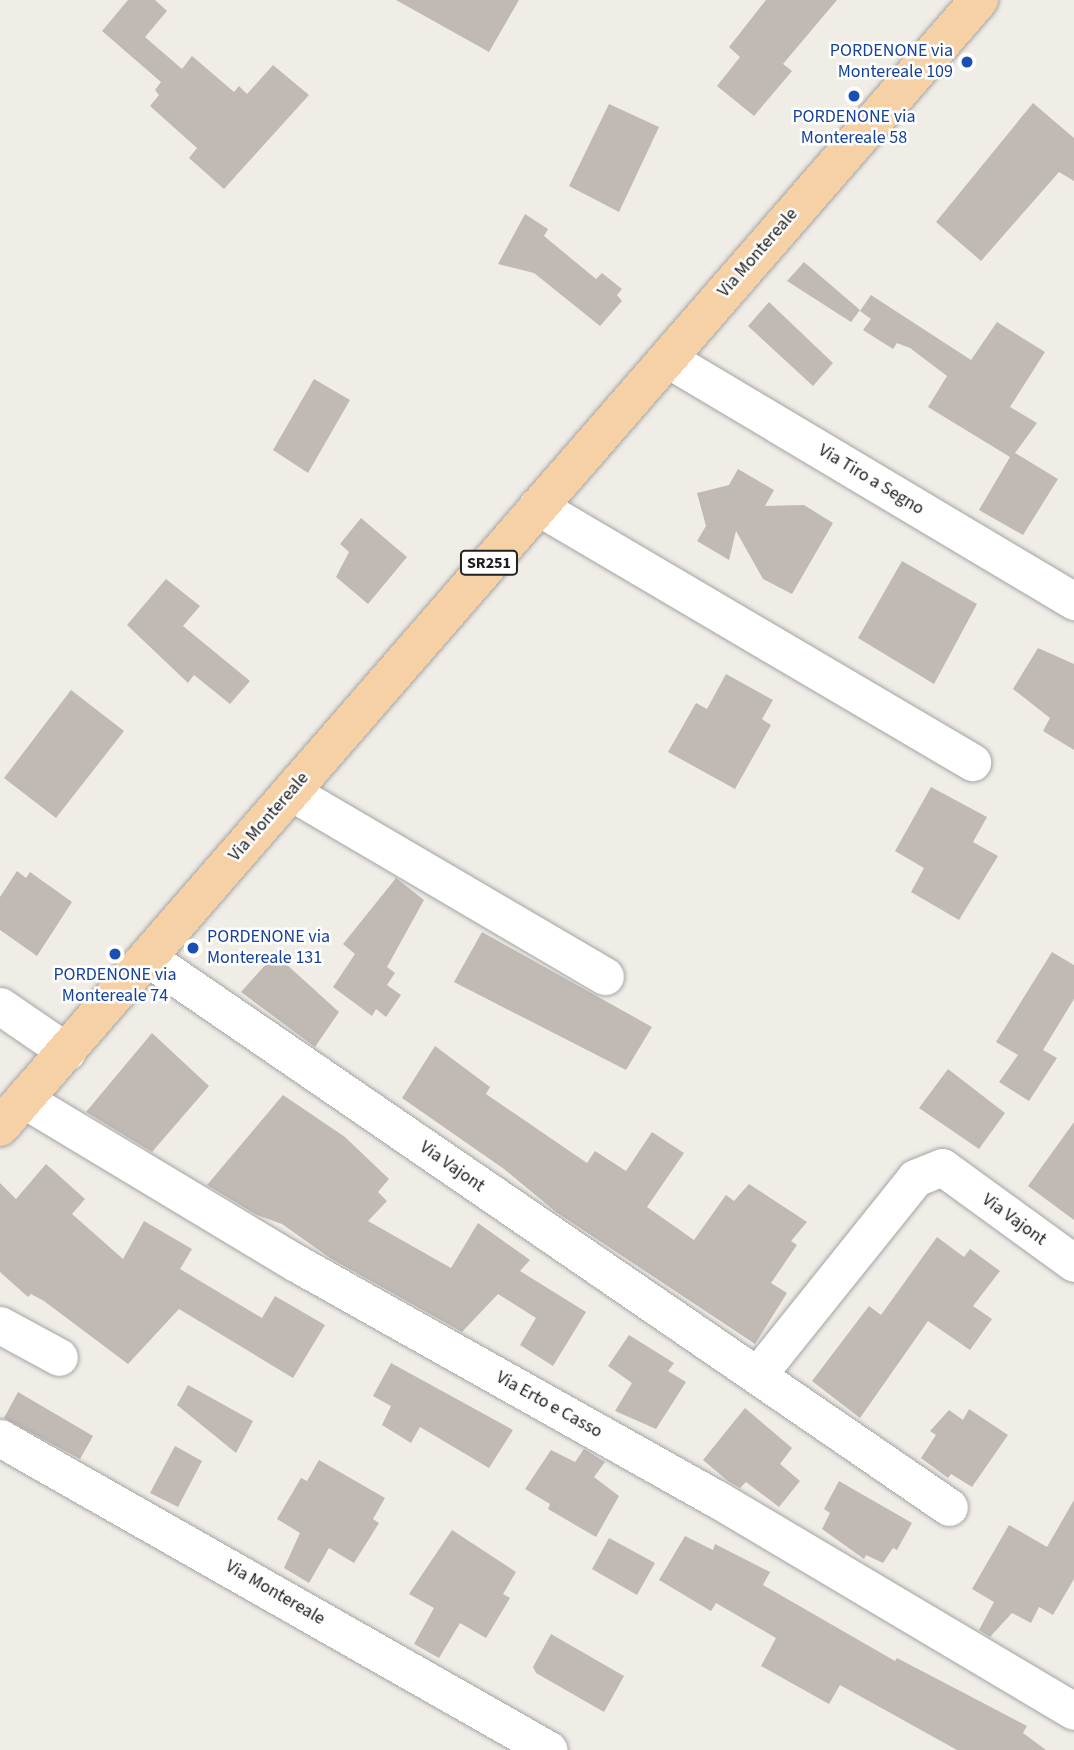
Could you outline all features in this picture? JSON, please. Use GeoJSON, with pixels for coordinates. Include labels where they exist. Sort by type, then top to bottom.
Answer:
{"type":"FeatureCollection","features":[{"type":"Feature","properties":{"kind":"main road","name":"Via Montereale"},"geometry":{"type":"LineString","coordinates":[[12,1113],[979,0]]}},
{"type":"Feature","properties":{"kind":"street","name":"Via Tiro a Segno"},"geometry":{"type":"LineString","coordinates":[[668,359],[1074,601]]}},
{"type":"Feature","properties":{"kind":"street"},"geometry":{"type":"LineString","coordinates":[[537,506],[972,762]]}},
{"type":"Feature","properties":{"kind":"street"},"geometry":{"type":"LineString","coordinates":[[291,792],[605,976]]}},
{"type":"Feature","properties":{"kind":"street","name":"Via Vajont"},"geometry":{"type":"LineString","coordinates":[[148,958],[759,1373],[949,1507]]}},
{"type":"Feature","properties":{"kind":"street"},"geometry":{"type":"LineString","coordinates":[[0,1006],[67,1052]]}},
{"type":"Feature","properties":{"kind":"street","name":"Via Erto e Casso"},"geometry":{"type":"LineString","coordinates":[[12,1113],[296,1263],[717,1499],[1074,1711]]}},
{"type":"Feature","properties":{"kind":"street","name":"Via Vajont"},"geometry":{"type":"LineString","coordinates":[[759,1373],[915,1178],[942,1167],[1074,1263]]}},
{"type":"Feature","properties":{"kind":"street"},"geometry":{"type":"LineString","coordinates":[[0,1325],[59,1357]]}},
{"type":"Feature","properties":{"kind":"street","name":"Via Montereale"},"geometry":{"type":"LineString","coordinates":[[0,1438],[549,1750]]}},
{"type":"Feature","properties":{"kind":"building"},"geometry":{"type":"Polygon","coordinates":[[[128,0],[155,0],[167,11],[145,37],[182,69],[192,56],[234,92],[239,86],[247,94],[273,65],[309,95],[224,189],[189,158],[197,148],[150,106],[159,95],[155,90],[161,82],[102,31],[128,0]]]}},
{"type":"Feature","properties":{"kind":"building"},"geometry":{"type":"Polygon","coordinates":[[[396,0],[519,0],[489,52],[396,0]]]}},
{"type":"Feature","properties":{"kind":"building"},"geometry":{"type":"Polygon","coordinates":[[[766,0],[837,0],[783,64],[792,71],[754,116],[717,86],[740,57],[729,47],[766,0]]]}},
{"type":"Feature","properties":{"kind":"building"},"geometry":{"type":"Polygon","coordinates":[[[1033,103],[1074,138],[1074,181],[1059,172],[981,261],[936,222],[1033,103]]]}},
{"type":"Feature","properties":{"kind":"building"},"geometry":{"type":"Polygon","coordinates":[[[609,104],[659,127],[619,212],[569,186],[609,104]]]}},
{"type":"Feature","properties":{"kind":"building"},"geometry":{"type":"Polygon","coordinates":[[[525,214],[548,229],[544,236],[596,279],[602,273],[622,289],[617,295],[622,301],[600,326],[534,273],[498,264],[525,214]]]}},
{"type":"Feature","properties":{"kind":"building"},"geometry":{"type":"Polygon","coordinates":[[[804,262],[860,310],[851,322],[787,281],[804,262]]]}},
{"type":"Feature","properties":{"kind":"building"},"geometry":{"type":"Polygon","coordinates":[[[871,295],[971,360],[997,322],[1045,352],[1010,407],[1037,423],[1015,453],[1058,479],[1023,535],[979,510],[1010,457],[928,407],[947,376],[910,348],[897,343],[893,349],[863,330],[871,319],[860,311],[871,295]]]}},
{"type":"Feature","properties":{"kind":"building"},"geometry":{"type":"Polygon","coordinates":[[[769,302],[833,363],[813,386],[748,326],[769,302]]]}},
{"type":"Feature","properties":{"kind":"building"},"geometry":{"type":"Polygon","coordinates":[[[314,379],[350,400],[308,473],[273,450],[314,379]]]}},
{"type":"Feature","properties":{"kind":"building"},"geometry":{"type":"Polygon","coordinates":[[[738,469],[774,490],[765,506],[804,505],[833,523],[792,594],[763,579],[736,531],[729,560],[697,541],[706,526],[697,493],[729,485],[738,469]]]}},
{"type":"Feature","properties":{"kind":"building"},"geometry":{"type":"Polygon","coordinates":[[[361,518],[407,557],[368,604],[336,577],[349,552],[340,544],[361,518]]]}},
{"type":"Feature","properties":{"kind":"building"},"geometry":{"type":"Polygon","coordinates":[[[902,561],[977,604],[934,684],[858,638],[902,561]]]}},
{"type":"Feature","properties":{"kind":"building"},"geometry":{"type":"Polygon","coordinates":[[[166,579],[200,606],[183,626],[250,681],[230,704],[194,675],[188,683],[127,625],[166,579]]]}},
{"type":"Feature","properties":{"kind":"building"},"geometry":{"type":"Polygon","coordinates":[[[1038,648],[1074,664],[1074,750],[1043,731],[1050,718],[1013,689],[1038,648]]]}},
{"type":"Feature","properties":{"kind":"building"},"geometry":{"type":"Polygon","coordinates":[[[726,674],[773,700],[762,719],[771,725],[735,789],[668,752],[696,703],[707,709],[726,674]]]}},
{"type":"Feature","properties":{"kind":"building"},"geometry":{"type":"Polygon","coordinates":[[[71,690],[124,731],[56,818],[4,778],[71,690]]]}},
{"type":"Feature","properties":{"kind":"building"},"geometry":{"type":"Polygon","coordinates":[[[931,787],[987,817],[973,842],[998,856],[959,920],[911,892],[924,868],[895,851],[931,787]]]}},
{"type":"Feature","properties":{"kind":"building"},"geometry":{"type":"Polygon","coordinates":[[[17,871],[26,878],[30,872],[72,902],[37,956],[0,930],[0,897],[17,871]]]}},
{"type":"Feature","properties":{"kind":"building"},"geometry":{"type":"Polygon","coordinates":[[[396,878],[424,900],[387,967],[395,973],[387,985],[401,995],[386,1017],[376,1009],[372,1016],[333,987],[355,954],[343,944],[396,878]]]}},
{"type":"Feature","properties":{"kind":"building"},"geometry":{"type":"Polygon","coordinates":[[[482,932],[652,1027],[626,1070],[454,982],[482,932]]]}},
{"type":"Feature","properties":{"kind":"building"},"geometry":{"type":"Polygon","coordinates":[[[1052,952],[1074,965],[1074,999],[1043,1050],[1057,1058],[1029,1101],[999,1082],[1018,1055],[996,1042],[1052,952]]]}},
{"type":"Feature","properties":{"kind":"building"},"geometry":{"type":"Polygon","coordinates":[[[275,954],[339,1012],[315,1047],[241,992],[275,954]]]}},
{"type":"Feature","properties":{"kind":"building"},"geometry":{"type":"Polygon","coordinates":[[[152,1033],[209,1086],[152,1152],[86,1112],[152,1033]]]}},
{"type":"Feature","properties":{"kind":"building"},"geometry":{"type":"Polygon","coordinates":[[[435,1046],[490,1087],[486,1094],[587,1163],[595,1151],[626,1171],[652,1132],[684,1153],[647,1207],[694,1240],[726,1195],[734,1201],[749,1184],[807,1222],[791,1241],[797,1245],[771,1283],[787,1293],[755,1344],[556,1212],[504,1169],[402,1098],[435,1046]]]}},
{"type":"Feature","properties":{"kind":"building"},"geometry":{"type":"Polygon","coordinates":[[[948,1069],[1005,1113],[979,1149],[919,1108],[948,1069]]]}},
{"type":"Feature","properties":{"kind":"building"},"geometry":{"type":"Polygon","coordinates":[[[283,1095],[345,1137],[389,1179],[378,1192],[387,1201],[368,1221],[451,1268],[478,1223],[530,1260],[520,1271],[586,1312],[553,1366],[520,1345],[536,1318],[498,1294],[462,1332],[330,1258],[282,1224],[257,1215],[207,1185],[283,1095]]]}},
{"type":"Feature","properties":{"kind":"building"},"geometry":{"type":"Polygon","coordinates":[[[1074,1122],[1074,1220],[1028,1186],[1074,1122]]]}},
{"type":"Feature","properties":{"kind":"building"},"geometry":{"type":"Polygon","coordinates":[[[46,1164],[85,1199],[72,1214],[123,1259],[144,1221],[192,1249],[180,1269],[262,1318],[275,1296],[325,1325],[293,1378],[179,1309],[128,1364],[44,1301],[31,1294],[28,1297],[0,1272],[0,1183],[16,1199],[46,1164]]]}},
{"type":"Feature","properties":{"kind":"building"},"geometry":{"type":"Polygon","coordinates":[[[937,1237],[964,1257],[970,1249],[1000,1271],[973,1306],[992,1319],[970,1350],[928,1321],[860,1418],[812,1381],[869,1306],[881,1315],[937,1237]]]}},
{"type":"Feature","properties":{"kind":"building"},"geometry":{"type":"Polygon","coordinates":[[[629,1335],[674,1363],[668,1371],[686,1382],[656,1429],[615,1411],[632,1383],[608,1366],[629,1335]]]}},
{"type":"Feature","properties":{"kind":"building"},"geometry":{"type":"Polygon","coordinates":[[[391,1363],[513,1430],[489,1468],[420,1427],[411,1443],[382,1425],[391,1406],[373,1396],[391,1363]]]}},
{"type":"Feature","properties":{"kind":"building"},"geometry":{"type":"Polygon","coordinates":[[[188,1385],[253,1421],[236,1453],[177,1405],[188,1385]]]}},
{"type":"Feature","properties":{"kind":"building"},"geometry":{"type":"Polygon","coordinates":[[[18,1392],[93,1436],[80,1459],[4,1418],[18,1392]]]}},
{"type":"Feature","properties":{"kind":"building"},"geometry":{"type":"Polygon","coordinates":[[[745,1408],[792,1448],[780,1464],[800,1481],[779,1507],[746,1482],[740,1488],[728,1481],[703,1460],[745,1408]]]}},
{"type":"Feature","properties":{"kind":"building"},"geometry":{"type":"Polygon","coordinates":[[[969,1409],[1008,1435],[972,1487],[951,1474],[948,1478],[921,1458],[936,1435],[930,1431],[949,1410],[963,1420],[969,1409]]]}},
{"type":"Feature","properties":{"kind":"building"},"geometry":{"type":"Polygon","coordinates":[[[175,1446],[202,1461],[178,1507],[150,1493],[175,1446]]]}},
{"type":"Feature","properties":{"kind":"building"},"geometry":{"type":"Polygon","coordinates":[[[584,1449],[605,1462],[594,1477],[619,1496],[596,1537],[548,1509],[550,1504],[525,1489],[551,1450],[575,1462],[584,1449]]]}},
{"type":"Feature","properties":{"kind":"building"},"geometry":{"type":"Polygon","coordinates":[[[319,1460],[385,1498],[373,1519],[379,1523],[354,1563],[329,1548],[309,1583],[284,1568],[300,1533],[277,1519],[301,1478],[307,1481],[319,1460]]]}},
{"type":"Feature","properties":{"kind":"building"},"geometry":{"type":"Polygon","coordinates":[[[839,1481],[912,1523],[897,1550],[893,1548],[883,1563],[866,1555],[864,1559],[822,1529],[830,1513],[824,1509],[839,1481]]]}},
{"type":"Feature","properties":{"kind":"building"},"geometry":{"type":"Polygon","coordinates":[[[1074,1500],[1074,1579],[1053,1615],[1039,1607],[1031,1623],[1012,1613],[990,1637],[979,1630],[994,1602],[972,1589],[1009,1525],[1047,1547],[1074,1500]]]}},
{"type":"Feature","properties":{"kind":"building"},"geometry":{"type":"Polygon","coordinates":[[[452,1530],[516,1572],[503,1594],[510,1598],[486,1638],[460,1623],[439,1658],[414,1644],[434,1608],[409,1594],[452,1530]]]}},
{"type":"Feature","properties":{"kind":"building"},"geometry":{"type":"Polygon","coordinates":[[[685,1536],[713,1550],[715,1544],[770,1572],[763,1585],[895,1661],[897,1658],[1027,1726],[1023,1733],[1046,1750],[957,1750],[840,1685],[829,1704],[761,1666],[776,1638],[716,1603],[711,1611],[659,1580],[685,1536]]]}},
{"type":"Feature","properties":{"kind":"building"},"geometry":{"type":"Polygon","coordinates":[[[609,1538],[655,1563],[637,1595],[592,1569],[609,1538]]]}},
{"type":"Feature","properties":{"kind":"building"},"geometry":{"type":"Polygon","coordinates":[[[551,1634],[624,1676],[604,1712],[536,1673],[533,1667],[551,1634]]]}},
{"type":"Feature","properties":{"kind":"place","name":"PORDENONE via Montereale 109"},"geometry":{"type":"Point","coordinates":[967,62]}},
{"type":"Feature","properties":{"kind":"place","name":"PORDENONE via Montereale 58"},"geometry":{"type":"Point","coordinates":[854,96]}},
{"type":"Feature","properties":{"kind":"place","name":"PORDENONE via Montereale 131"},"geometry":{"type":"Point","coordinates":[193,948]}},
{"type":"Feature","properties":{"kind":"place","name":"PORDENONE via Montereale 74"},"geometry":{"type":"Point","coordinates":[115,954]}}]}
